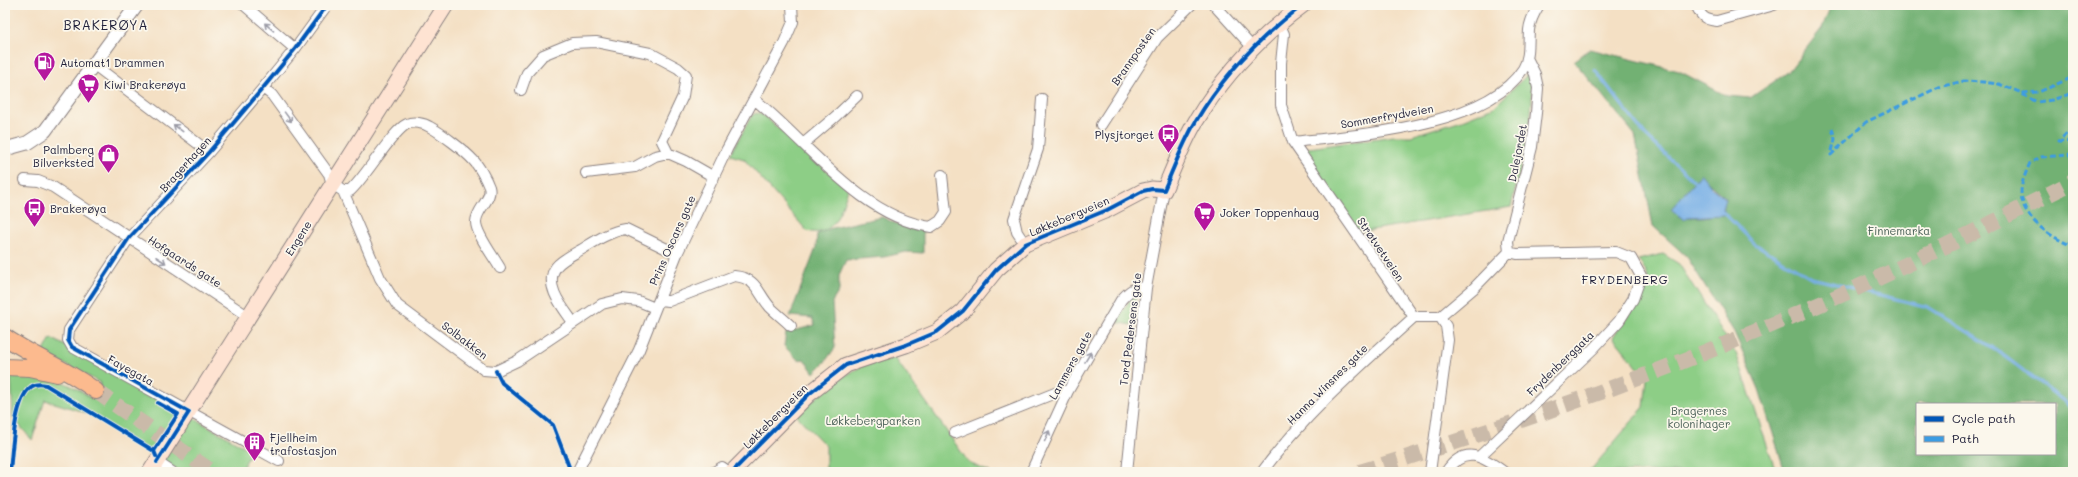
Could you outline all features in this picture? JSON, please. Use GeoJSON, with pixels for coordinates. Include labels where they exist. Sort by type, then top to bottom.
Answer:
{"type":"FeatureCollection","features":[{"type":"Feature","properties":{"kind":"main road","name":"Engene"},"geometry":{"type":"LineString","coordinates":[[153,467],[249,317],[337,188],[446,5]]}},
{"type":"Feature","properties":{"kind":"main road"},"geometry":{"type":"LineString","coordinates":[[1164,190],[1196,121],[1221,85],[1253,48],[1279,23],[1303,5]]}},
{"type":"Feature","properties":{"kind":"main road","name":"Løkkebergveien"},"geometry":{"type":"LineString","coordinates":[[732,472],[809,394],[846,365],[906,345],[937,332],[963,311],[996,270],[1025,244],[1107,210],[1142,191],[1152,189],[1164,190]]}},
{"type":"Feature","properties":{"kind":"main road"},"geometry":{"type":"LineString","coordinates":[[5,337],[34,355],[80,379],[96,391],[45,371],[26,367],[5,367]]}},
{"type":"Feature","properties":{"kind":"street"},"geometry":{"type":"LineString","coordinates":[[5,149],[27,143],[45,131],[137,5]]}},
{"type":"Feature","properties":{"kind":"street"},"geometry":{"type":"LineString","coordinates":[[244,5],[295,49]]}},
{"type":"Feature","properties":{"kind":"street","name":"Bragerhagen"},"geometry":{"type":"LineString","coordinates":[[68,340],[69,330],[129,238],[208,152],[263,88],[295,49],[327,5]]}},
{"type":"Feature","properties":{"kind":"street","name":"Prins Oscars gate"},"geometry":{"type":"LineString","coordinates":[[657,304],[677,254],[714,177],[784,43],[793,22],[792,5]]}},
{"type":"Feature","properties":{"kind":"street","name":"Brannposten"},"geometry":{"type":"LineString","coordinates":[[1100,125],[1157,38],[1191,5]]}},
{"type":"Feature","properties":{"kind":"street"},"geometry":{"type":"LineString","coordinates":[[1214,5],[1253,48]]}},
{"type":"Feature","properties":{"kind":"street"},"geometry":{"type":"LineString","coordinates":[[1528,60],[1529,29],[1532,17],[1539,5]]}},
{"type":"Feature","properties":{"kind":"street"},"geometry":{"type":"LineString","coordinates":[[1696,5],[1701,16],[1708,21],[1717,21],[1774,5]]}},
{"type":"Feature","properties":{"kind":"street","name":"Strøtvetveien"},"geometry":{"type":"LineString","coordinates":[[1279,23],[1284,34],[1281,63],[1281,105],[1293,142],[1414,317]]}},
{"type":"Feature","properties":{"kind":"street"},"geometry":{"type":"LineString","coordinates":[[521,90],[527,73],[543,55],[572,43],[596,42],[650,53],[678,68],[686,75],[683,96],[662,142],[668,153]]}},
{"type":"Feature","properties":{"kind":"street","name":"Sommerfrydveien"},"geometry":{"type":"LineString","coordinates":[[1293,142],[1362,134],[1436,120],[1469,108],[1496,94],[1518,75],[1528,60]]}},
{"type":"Feature","properties":{"kind":"street","name":"Dalejordet"},"geometry":{"type":"LineString","coordinates":[[1509,252],[1508,241],[1532,147],[1536,113],[1538,88],[1535,74],[1528,60]]}},
{"type":"Feature","properties":{"kind":"street"},"geometry":{"type":"LineString","coordinates":[[93,64],[208,152]]}},
{"type":"Feature","properties":{"kind":"street","name":"Solbakken"},"geometry":{"type":"LineString","coordinates":[[263,88],[272,95],[329,174],[380,278],[397,306],[484,370],[496,371],[517,361],[573,322],[602,304],[622,299],[657,304]]}},
{"type":"Feature","properties":{"kind":"street"},"geometry":{"type":"LineString","coordinates":[[803,144],[857,96]]}},
{"type":"Feature","properties":{"kind":"street"},"geometry":{"type":"LineString","coordinates":[[754,99],[856,191],[877,206],[908,222],[930,227],[940,221],[946,212],[942,175]]}},
{"type":"Feature","properties":{"kind":"street"},"geometry":{"type":"LineString","coordinates":[[1025,244],[1017,232],[1014,219],[1038,149],[1042,99]]}},
{"type":"Feature","properties":{"kind":"street"},"geometry":{"type":"LineString","coordinates":[[337,188],[350,191],[359,183],[396,134],[407,124],[419,123],[430,126],[474,161],[489,187],[489,196],[479,210],[476,223],[500,268]]}},
{"type":"Feature","properties":{"kind":"street"},"geometry":{"type":"LineString","coordinates":[[586,172],[635,167],[655,156],[668,153],[686,161],[714,177]]}},
{"type":"Feature","properties":{"kind":"street","name":"Hofgaards gate"},"geometry":{"type":"LineString","coordinates":[[25,180],[38,181],[53,187],[249,317]]}},
{"type":"Feature","properties":{"kind":"street","name":"Tord Pedersens gate"},"geometry":{"type":"LineString","coordinates":[[1127,472],[1146,288],[1164,190]]}},
{"type":"Feature","properties":{"kind":"street"},"geometry":{"type":"LineString","coordinates":[[573,322],[552,285],[552,276],[556,266],[566,259],[602,238],[626,229],[677,254]]}},
{"type":"Feature","properties":{"kind":"street"},"geometry":{"type":"LineString","coordinates":[[1414,317],[1440,316],[1473,289],[1509,252]]}},
{"type":"Feature","properties":{"kind":"street","name":"Frydenberggata"},"geometry":{"type":"LineString","coordinates":[[1480,456],[1593,349],[1619,321],[1633,299],[1641,276],[1631,258],[1616,252],[1524,254],[1509,252]]}},
{"type":"Feature","properties":{"kind":"street","name":"Prins Oscars gate"},"geometry":{"type":"LineString","coordinates":[[657,304],[669,301],[734,276],[744,276],[752,281],[771,307],[791,326]]}},
{"type":"Feature","properties":{"kind":"street","name":"Lammers gate"},"geometry":{"type":"LineString","coordinates":[[1032,472],[1068,391],[1121,300],[1130,290],[1138,287],[1146,288]]}},
{"type":"Feature","properties":{"kind":"street"},"geometry":{"type":"LineString","coordinates":[[577,472],[640,350],[657,304]]}},
{"type":"Feature","properties":{"kind":"street"},"geometry":{"type":"LineString","coordinates":[[1430,472],[1448,340],[1446,326],[1440,316]]}},
{"type":"Feature","properties":{"kind":"street","name":"Hanna Winsnes gate"},"geometry":{"type":"LineString","coordinates":[[1262,472],[1281,446],[1314,412],[1414,317]]}},
{"type":"Feature","properties":{"kind":"street","name":"Fayegata"},"geometry":{"type":"LineString","coordinates":[[68,340],[72,347],[279,461]]}},
{"type":"Feature","properties":{"kind":"street"},"geometry":{"type":"LineString","coordinates":[[955,433],[1060,391],[1068,391]]}},
{"type":"Feature","properties":{"kind":"street"},"geometry":{"type":"LineString","coordinates":[[1446,472],[1458,459],[1467,455],[1480,456],[1504,472]]}},
{"type":"Feature","properties":{"kind":"street"},"geometry":{"type":"LineString","coordinates":[[714,472],[722,466],[729,472]]}},
{"type":"Feature","properties":{"kind":"street"},"geometry":{"type":"LineString","coordinates":[[153,467],[172,472]]}},
{"type":"Feature","properties":{"kind":"green space","name":"Finnemarka"},"geometry":{"type":"Polygon","coordinates":[[[1831,5],[2073,5],[2073,472],[1785,472],[1759,389],[1734,332],[1687,257],[1653,226],[1635,135],[1574,61],[1590,49],[1679,71],[1727,96],[1750,98],[1788,72],[1822,28],[1831,5]],[[1707,182],[1688,217],[1704,217],[1725,213],[1723,209],[1726,198],[1707,182]]]}},
{"type":"Feature","properties":{"kind":"green space"},"geometry":{"type":"Polygon","coordinates":[[[1528,74],[1531,86],[1532,101],[1530,119],[1523,158],[1511,207],[1359,232],[1302,149],[1394,136],[1411,136],[1462,120],[1494,107],[1528,74]]]}},
{"type":"Feature","properties":{"kind":"green space"},"geometry":{"type":"Polygon","coordinates":[[[757,113],[763,115],[848,189],[843,205],[835,220],[824,231],[807,231],[744,159],[730,155],[752,115],[757,113]]]}},
{"type":"Feature","properties":{"kind":"green space"},"geometry":{"type":"Polygon","coordinates":[[[882,217],[899,225],[923,230],[923,253],[906,252],[884,257],[846,260],[839,275],[839,291],[832,302],[835,348],[824,363],[814,373],[804,359],[798,360],[784,346],[786,333],[815,325],[812,318],[790,316],[816,248],[817,234],[832,228],[882,217]]]}},
{"type":"Feature","properties":{"kind":"green space","name":"Bragernes kolonihager"},"geometry":{"type":"Polygon","coordinates":[[[1663,254],[1679,264],[1736,353],[1776,472],[1589,472],[1644,407],[1647,379],[1613,337],[1650,284],[1646,271],[1638,260],[1663,254]]]}},
{"type":"Feature","properties":{"kind":"green space"},"geometry":{"type":"Polygon","coordinates":[[[1132,297],[1135,298],[1136,301],[1132,325],[1115,322],[1132,297]]]}},
{"type":"Feature","properties":{"kind":"green space"},"geometry":{"type":"Polygon","coordinates":[[[51,338],[252,451],[240,472],[181,472],[90,414],[45,400],[32,440],[13,418],[11,373],[53,379],[72,386],[91,398],[101,383],[43,353],[51,338]]]}},
{"type":"Feature","properties":{"kind":"green space","name":"Løkkebergparken"},"geometry":{"type":"Polygon","coordinates":[[[895,358],[969,463],[990,472],[826,472],[826,446],[796,415],[836,381],[864,365],[895,358]]]}},
{"type":"Feature","properties":{"kind":"water"},"geometry":{"type":"Polygon","coordinates":[[[1701,174],[1712,188],[1726,199],[1723,209],[1725,213],[1723,215],[1688,217],[1684,220],[1671,209],[1701,174]]]}},
{"type":"Feature","properties":{"kind":"waterway"},"geometry":{"type":"LineString","coordinates":[[2068,5],[2073,10]]}},
{"type":"Feature","properties":{"kind":"waterway"},"geometry":{"type":"LineString","coordinates":[[1595,70],[1645,135],[1697,184]]}},
{"type":"Feature","properties":{"kind":"waterway"},"geometry":{"type":"LineString","coordinates":[[1723,212],[1755,244],[1812,278],[1928,307],[1995,349],[2073,408]]}},
{"type":"Feature","properties":{"kind":"tunnel"},"geometry":{"type":"LineString","coordinates":[[1360,472],[1465,439],[1570,403],[1725,344],[1814,307],[1889,273],[1963,238],[2073,182]]}},
{"type":"Feature","properties":{"kind":"tunnel"},"geometry":{"type":"LineString","coordinates":[[96,391],[212,472]]}},
{"type":"Feature","properties":{"kind":"marked path"},"geometry":{"type":"LineString","coordinates":[[1832,128],[1835,139],[1831,155],[1866,122],[1939,87],[1964,81],[1999,84],[2022,93],[2039,92],[2073,77]]}},
{"type":"Feature","properties":{"kind":"marked path"},"geometry":{"type":"LineString","coordinates":[[2022,94],[2037,102],[2052,100],[2073,93]]}},
{"type":"Feature","properties":{"kind":"marked path"},"geometry":{"type":"LineString","coordinates":[[2073,127],[2059,141],[2073,142]]}},
{"type":"Feature","properties":{"kind":"marked path"},"geometry":{"type":"LineString","coordinates":[[2073,152],[2068,155],[2041,157],[2030,163],[2022,184],[2021,195],[2024,205],[2036,223],[2054,237],[2073,246]]}},
{"type":"Feature","properties":{"kind":"cycle path"},"geometry":{"type":"LineString","coordinates":[[157,462],[189,412],[72,347],[68,340],[69,330],[129,238],[209,152],[295,49],[327,5]]}},
{"type":"Feature","properties":{"kind":"cycle path"},"geometry":{"type":"LineString","coordinates":[[732,472],[809,394],[846,365],[906,345],[937,332],[963,311],[996,270],[1025,244],[1107,210],[1143,191],[1152,189],[1164,190],[1191,129],[1218,88],[1258,43],[1303,5]]}},
{"type":"Feature","properties":{"kind":"cycle path"},"geometry":{"type":"LineString","coordinates":[[496,371],[502,383],[553,425],[571,472]]}},
{"type":"Feature","properties":{"kind":"cycle path"},"geometry":{"type":"LineString","coordinates":[[10,472],[17,414],[25,393],[31,387],[38,384],[46,385],[154,451]]}},
{"type":"Feature","properties":{"kind":"cycle path"},"geometry":{"type":"LineString","coordinates":[[156,456],[154,451],[178,414],[158,403]]}},
{"type":"Feature","properties":{"kind":"place","name":"Automat1 Drammen"},"geometry":{"type":"Point","coordinates":[45,82]}},
{"type":"Feature","properties":{"kind":"place","name":"Kiwi Brakerøya"},"geometry":{"type":"Point","coordinates":[88,104]}},
{"type":"Feature","properties":{"kind":"place","name":"Plysjtorget"},"geometry":{"type":"Point","coordinates":[1169,154]}},
{"type":"Feature","properties":{"kind":"place","name":"Palmberg Bilverksted"},"geometry":{"type":"Point","coordinates":[109,174]}},
{"type":"Feature","properties":{"kind":"place","name":"Brakerøya"},"geometry":{"type":"Point","coordinates":[34,228]}},
{"type":"Feature","properties":{"kind":"place","name":"Joker Toppenhaug"},"geometry":{"type":"Point","coordinates":[1204,232]}},
{"type":"Feature","properties":{"kind":"place","name":"Fjellheim trafostasjon"},"geometry":{"type":"Point","coordinates":[255,462]}},
{"type":"Feature","properties":{"kind":"district","name":"BRAKERØYA"},"geometry":{"type":"Point","coordinates":[106,24]}},
{"type":"Feature","properties":{"kind":"district","name":"FRYDENBERG"},"geometry":{"type":"Point","coordinates":[1625,279]}}]}
